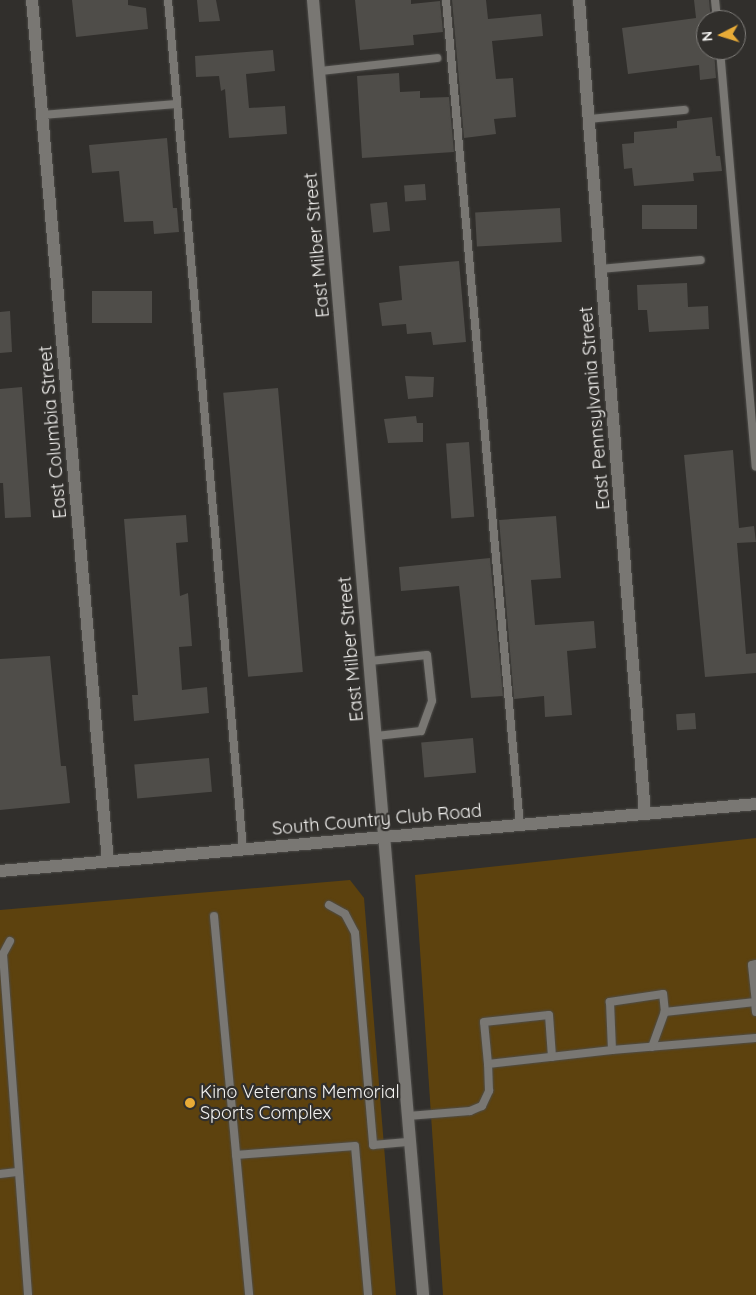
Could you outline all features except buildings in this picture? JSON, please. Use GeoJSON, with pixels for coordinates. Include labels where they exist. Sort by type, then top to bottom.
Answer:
{"type":"FeatureCollection","features":[{"type":"Feature","properties":{"kind":"street","name":"East Columbia Street"},"geometry":{"type":"LineString","coordinates":[[32,0],[108,861]]}},
{"type":"Feature","properties":{"kind":"street","name":"East Milber Street"},"geometry":{"type":"LineString","coordinates":[[313,0],[423,1295]]}},
{"type":"Feature","properties":{"kind":"street","name":"East Pennsylvania Street"},"geometry":{"type":"LineString","coordinates":[[579,0],[645,813]]}},
{"type":"Feature","properties":{"kind":"street","name":"South Country Club Road"},"geometry":{"type":"LineString","coordinates":[[0,871],[756,804]]}},
{"type":"Feature","properties":{"kind":"lane"},"geometry":{"type":"LineString","coordinates":[[168,0],[244,848]]}},
{"type":"Feature","properties":{"kind":"lane"},"geometry":{"type":"LineString","coordinates":[[446,0],[520,826]]}},
{"type":"Feature","properties":{"kind":"lane"},"geometry":{"type":"LineString","coordinates":[[320,71],[437,58]]}},
{"type":"Feature","properties":{"kind":"lane"},"geometry":{"type":"LineString","coordinates":[[721,60],[756,466]]}},
{"type":"Feature","properties":{"kind":"lane"},"geometry":{"type":"LineString","coordinates":[[43,115],[176,104]]}},
{"type":"Feature","properties":{"kind":"lane"},"geometry":{"type":"LineString","coordinates":[[589,119],[685,110]]}},
{"type":"Feature","properties":{"kind":"lane"},"geometry":{"type":"LineString","coordinates":[[601,269],[701,260]]}},
{"type":"Feature","properties":{"kind":"lane"},"geometry":{"type":"LineString","coordinates":[[370,661],[427,656],[432,701],[421,731],[376,736]]}},
{"type":"Feature","properties":{"kind":"lane"},"geometry":{"type":"LineString","coordinates":[[329,905],[345,914],[355,933],[373,1145],[410,1142]]}},
{"type":"Feature","properties":{"kind":"lane"},"geometry":{"type":"LineString","coordinates":[[214,916],[249,1295]]}},
{"type":"Feature","properties":{"kind":"lane"},"geometry":{"type":"LineString","coordinates":[[10,941],[3,954],[17,1172],[28,1295]]}},
{"type":"Feature","properties":{"kind":"lane"},"geometry":{"type":"LineString","coordinates":[[756,964],[752,965],[756,1012]]}},
{"type":"Feature","properties":{"kind":"lane"},"geometry":{"type":"LineString","coordinates":[[612,1050],[610,1002],[663,994],[666,1012],[652,1047]]}},
{"type":"Feature","properties":{"kind":"lane"},"geometry":{"type":"LineString","coordinates":[[666,1012],[756,1002]]}},
{"type":"Feature","properties":{"kind":"lane"},"geometry":{"type":"LineString","coordinates":[[408,1116],[470,1111],[482,1106],[489,1091],[484,1022],[548,1015],[552,1057]]}},
{"type":"Feature","properties":{"kind":"lane"},"geometry":{"type":"LineString","coordinates":[[488,1064],[612,1050],[756,1038]]}},
{"type":"Feature","properties":{"kind":"lane"},"geometry":{"type":"LineString","coordinates":[[236,1155],[355,1146],[368,1295]]}},
{"type":"Feature","properties":{"kind":"lane"},"geometry":{"type":"LineString","coordinates":[[0,1174],[17,1172]]}},
{"type":"Feature","properties":{"kind":"shaded area","name":"Kino Veterans Memorial Sports Complex"},"geometry":{"type":"Polygon","coordinates":[[[756,838],[756,1295],[443,1295],[415,875],[756,838]]]}},
{"type":"Feature","properties":{"kind":"shaded area","name":"Kino Veterans Memorial Sports Complex"},"geometry":{"type":"Polygon","coordinates":[[[350,880],[364,898],[396,1295],[0,1295],[0,910],[350,880]]]}},
{"type":"Feature","properties":{"kind":"place","name":"Kino Veterans Memorial Sports Complex"},"geometry":{"type":"Point","coordinates":[190,1103]}}]}
